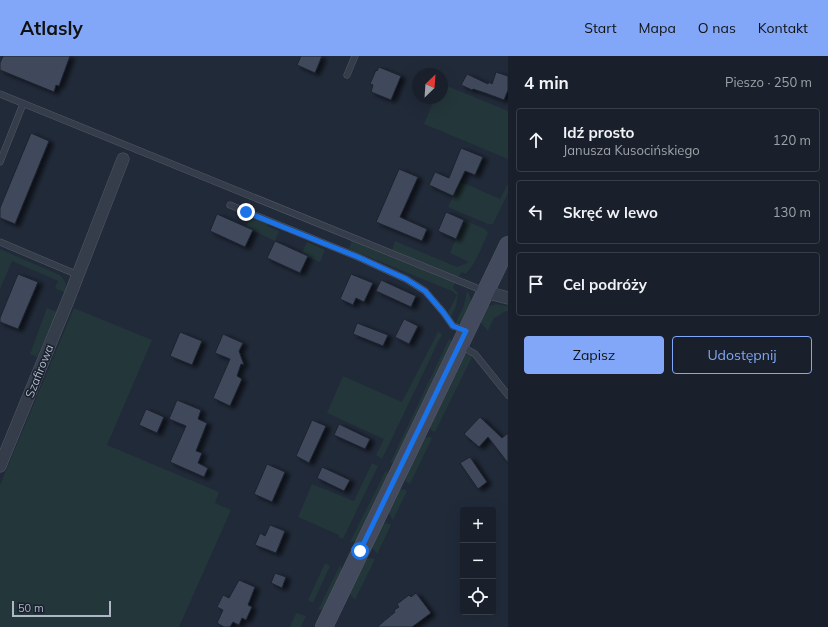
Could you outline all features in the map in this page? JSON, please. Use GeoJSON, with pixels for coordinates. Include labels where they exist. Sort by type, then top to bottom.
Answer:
{"type":"FeatureCollection","features":[{"type":"Feature","properties":{"kind":"street","name":"Szafirowa"},"geometry":{"type":"LineString","coordinates":[[0,466],[124,159]]}},
{"type":"Feature","properties":{"kind":"street"},"geometry":{"type":"LineString","coordinates":[[324,627],[508,245]]}},
{"type":"Feature","properties":{"kind":"street"},"geometry":{"type":"LineString","coordinates":[[485,292],[508,298]]}},
{"type":"Feature","properties":{"kind":"lane"},"geometry":{"type":"LineString","coordinates":[[347,75],[355,56]]}},
{"type":"Feature","properties":{"kind":"lane"},"geometry":{"type":"LineString","coordinates":[[0,94],[485,292]]}},
{"type":"Feature","properties":{"kind":"lane"},"geometry":{"type":"LineString","coordinates":[[0,162],[23,104]]}},
{"type":"Feature","properties":{"kind":"lane"},"geometry":{"type":"LineString","coordinates":[[230,205],[395,273],[425,291],[508,395]]}},
{"type":"Feature","properties":{"kind":"lane"},"geometry":{"type":"LineString","coordinates":[[0,242],[78,275]]}},
{"type":"Feature","properties":{"kind":"green space"},"geometry":{"type":"Polygon","coordinates":[[[448,86],[508,111],[508,159],[424,124],[432,104],[448,104],[448,86]]]}},
{"type":"Feature","properties":{"kind":"green space"},"geometry":{"type":"Polygon","coordinates":[[[459,183],[466,184],[500,199],[508,185],[508,193],[493,224],[488,224],[448,207],[459,183]]]}},
{"type":"Feature","properties":{"kind":"green space"},"geometry":{"type":"Polygon","coordinates":[[[251,217],[268,224],[267,226],[279,231],[275,241],[246,227],[251,217]]]}},
{"type":"Feature","properties":{"kind":"green space"},"geometry":{"type":"Polygon","coordinates":[[[464,220],[485,229],[488,233],[472,266],[465,274],[462,272],[458,277],[392,250],[395,241],[457,267],[469,262],[450,253],[464,220]]]}},
{"type":"Feature","properties":{"kind":"green space"},"geometry":{"type":"Polygon","coordinates":[[[352,240],[455,283],[453,288],[458,293],[456,306],[451,317],[448,312],[457,295],[452,291],[349,249],[352,240]]]}},
{"type":"Feature","properties":{"kind":"green space"},"geometry":{"type":"Polygon","coordinates":[[[307,242],[325,250],[320,262],[307,257],[308,255],[302,253],[307,242]]]}},
{"type":"Feature","properties":{"kind":"green space"},"geometry":{"type":"Polygon","coordinates":[[[0,249],[60,275],[64,279],[65,283],[64,292],[55,288],[58,281],[12,261],[0,289],[0,249]]]}},
{"type":"Feature","properties":{"kind":"green space"},"geometry":{"type":"Polygon","coordinates":[[[467,291],[471,299],[470,307],[461,322],[457,324],[456,323],[464,305],[467,291]]]}},
{"type":"Feature","properties":{"kind":"green space"},"geometry":{"type":"Polygon","coordinates":[[[496,304],[508,306],[508,311],[494,318],[488,331],[480,322],[487,307],[496,304]]]}},
{"type":"Feature","properties":{"kind":"green space"},"geometry":{"type":"Polygon","coordinates":[[[47,308],[57,312],[37,357],[30,354],[47,308]]]}},
{"type":"Feature","properties":{"kind":"green space"},"geometry":{"type":"Polygon","coordinates":[[[74,308],[152,340],[107,445],[219,492],[215,503],[231,510],[179,627],[0,627],[0,485],[74,308]]]}},
{"type":"Feature","properties":{"kind":"green space"},"geometry":{"type":"Polygon","coordinates":[[[438,332],[442,334],[382,459],[376,455],[384,439],[327,413],[343,376],[402,402],[438,332]]]}},
{"type":"Feature","properties":{"kind":"green space"},"geometry":{"type":"Polygon","coordinates":[[[449,339],[451,340],[451,343],[395,462],[390,463],[449,339]]]}},
{"type":"Feature","properties":{"kind":"green space"},"geometry":{"type":"Polygon","coordinates":[[[468,354],[472,357],[435,432],[431,430],[430,426],[464,355],[468,354]]]}},
{"type":"Feature","properties":{"kind":"green space"},"geometry":{"type":"Polygon","coordinates":[[[424,438],[432,438],[410,484],[406,482],[405,478],[424,438]]]}},
{"type":"Feature","properties":{"kind":"green space"},"geometry":{"type":"Polygon","coordinates":[[[372,463],[378,466],[343,539],[339,537],[339,535],[298,517],[312,484],[354,501],[372,463]]]}},
{"type":"Feature","properties":{"kind":"green space"},"geometry":{"type":"Polygon","coordinates":[[[386,470],[388,474],[356,541],[350,542],[386,470]]]}},
{"type":"Feature","properties":{"kind":"green space"},"geometry":{"type":"Polygon","coordinates":[[[403,489],[407,491],[393,520],[388,512],[399,490],[403,489]]]}},
{"type":"Feature","properties":{"kind":"green space"},"geometry":{"type":"Polygon","coordinates":[[[387,523],[391,525],[377,554],[371,546],[382,524],[387,523]]]}},
{"type":"Feature","properties":{"kind":"green space"},"geometry":{"type":"Polygon","coordinates":[[[366,559],[375,559],[355,600],[349,593],[366,559]]]}},
{"type":"Feature","properties":{"kind":"green space"},"geometry":{"type":"Polygon","coordinates":[[[325,563],[330,566],[313,603],[308,600],[325,563]]]}},
{"type":"Feature","properties":{"kind":"green space"},"geometry":{"type":"Polygon","coordinates":[[[340,565],[342,569],[323,609],[318,610],[340,565]]]}},
{"type":"Feature","properties":{"kind":"green space"},"geometry":{"type":"Polygon","coordinates":[[[296,613],[306,616],[301,627],[290,627],[296,613]]]}},
{"type":"Feature","properties":{"kind":"building"},"geometry":{"type":"Polygon","coordinates":[[[3,56],[70,56],[59,86],[56,85],[54,92],[0,70],[0,63],[3,56]]]}},
{"type":"Feature","properties":{"kind":"building"},"geometry":{"type":"Polygon","coordinates":[[[301,56],[322,56],[315,73],[297,65],[301,56]]]}},
{"type":"Feature","properties":{"kind":"building"},"geometry":{"type":"Polygon","coordinates":[[[379,67],[401,76],[391,100],[371,92],[373,85],[370,84],[376,70],[377,71],[379,67]]]}},
{"type":"Feature","properties":{"kind":"building"},"geometry":{"type":"Polygon","coordinates":[[[496,72],[508,76],[508,90],[504,100],[461,85],[467,74],[488,84],[489,82],[492,84],[496,72]]]}},
{"type":"Feature","properties":{"kind":"building"},"geometry":{"type":"Polygon","coordinates":[[[31,133],[49,141],[15,224],[0,218],[0,208],[31,133]]]}},
{"type":"Feature","properties":{"kind":"building"},"geometry":{"type":"Polygon","coordinates":[[[461,148],[483,157],[475,175],[465,171],[453,196],[429,185],[435,172],[449,178],[461,148]]]}},
{"type":"Feature","properties":{"kind":"building"},"geometry":{"type":"Polygon","coordinates":[[[399,169],[418,177],[400,217],[427,229],[422,241],[376,222],[399,169]]]}},
{"type":"Feature","properties":{"kind":"building"},"geometry":{"type":"Polygon","coordinates":[[[446,212],[464,220],[456,239],[438,231],[446,212]]]}},
{"type":"Feature","properties":{"kind":"building"},"geometry":{"type":"Polygon","coordinates":[[[217,214],[253,230],[245,247],[210,231],[217,214]]]}},
{"type":"Feature","properties":{"kind":"building"},"geometry":{"type":"Polygon","coordinates":[[[275,241],[308,256],[300,273],[267,258],[275,241]]]}},
{"type":"Feature","properties":{"kind":"building"},"geometry":{"type":"Polygon","coordinates":[[[18,274],[38,282],[18,329],[0,322],[0,318],[18,274]]]}},
{"type":"Feature","properties":{"kind":"building"},"geometry":{"type":"Polygon","coordinates":[[[351,274],[373,283],[364,302],[356,298],[353,305],[340,299],[351,274]]]}},
{"type":"Feature","properties":{"kind":"building"},"geometry":{"type":"Polygon","coordinates":[[[381,280],[416,296],[411,307],[376,291],[381,280]]]}},
{"type":"Feature","properties":{"kind":"building"},"geometry":{"type":"Polygon","coordinates":[[[404,319],[418,326],[409,344],[395,337],[404,319]]]}},
{"type":"Feature","properties":{"kind":"building"},"geometry":{"type":"Polygon","coordinates":[[[357,323],[388,335],[383,346],[353,334],[357,323]]]}},
{"type":"Feature","properties":{"kind":"building"},"geometry":{"type":"Polygon","coordinates":[[[180,332],[202,341],[192,365],[170,356],[180,332]]]}},
{"type":"Feature","properties":{"kind":"building"},"geometry":{"type":"Polygon","coordinates":[[[223,334],[243,343],[239,351],[244,365],[241,364],[237,376],[242,379],[230,406],[213,398],[230,359],[215,353],[223,334]]]}},
{"type":"Feature","properties":{"kind":"building"},"geometry":{"type":"Polygon","coordinates":[[[177,400],[201,410],[198,419],[207,423],[196,451],[202,453],[198,463],[208,468],[204,477],[170,462],[186,426],[169,419],[177,400]]]}},
{"type":"Feature","properties":{"kind":"building"},"geometry":{"type":"Polygon","coordinates":[[[146,409],[164,417],[157,433],[139,425],[146,409]]]}},
{"type":"Feature","properties":{"kind":"building"},"geometry":{"type":"Polygon","coordinates":[[[480,417],[502,438],[508,433],[508,463],[488,437],[479,447],[464,434],[480,417]]]}},
{"type":"Feature","properties":{"kind":"building"},"geometry":{"type":"Polygon","coordinates":[[[312,420],[326,426],[309,463],[296,456],[312,420]]]}},
{"type":"Feature","properties":{"kind":"building"},"geometry":{"type":"Polygon","coordinates":[[[339,424],[370,439],[365,449],[334,435],[339,424]]]}},
{"type":"Feature","properties":{"kind":"building"},"geometry":{"type":"Polygon","coordinates":[[[470,457],[487,482],[478,489],[460,463],[470,457]]]}},
{"type":"Feature","properties":{"kind":"building"},"geometry":{"type":"Polygon","coordinates":[[[267,464],[285,472],[272,502],[254,494],[267,464]]]}},
{"type":"Feature","properties":{"kind":"building"},"geometry":{"type":"Polygon","coordinates":[[[322,467],[350,480],[344,491],[317,478],[322,467]]]}},
{"type":"Feature","properties":{"kind":"building"},"geometry":{"type":"Polygon","coordinates":[[[270,525],[285,531],[276,553],[255,545],[260,533],[265,536],[270,525]]]}},
{"type":"Feature","properties":{"kind":"building"},"geometry":{"type":"Polygon","coordinates":[[[275,573],[286,577],[282,588],[271,583],[275,573]]]}},
{"type":"Feature","properties":{"kind":"building"},"geometry":{"type":"Polygon","coordinates":[[[239,580],[255,587],[248,605],[252,607],[246,620],[242,618],[239,625],[233,622],[230,627],[224,627],[217,623],[223,610],[217,607],[223,595],[229,598],[239,580]]]}},
{"type":"Feature","properties":{"kind":"building"},"geometry":{"type":"Polygon","coordinates":[[[416,593],[431,613],[412,627],[377,627],[395,612],[394,610],[399,607],[397,604],[409,595],[411,597],[416,593]]]}},
{"type":"Feature","properties":{"kind":"route"},"geometry":{"type":"LineString","coordinates":[[246,212],[395,273],[425,291],[453,326],[466,331],[360,551]]}}]}
